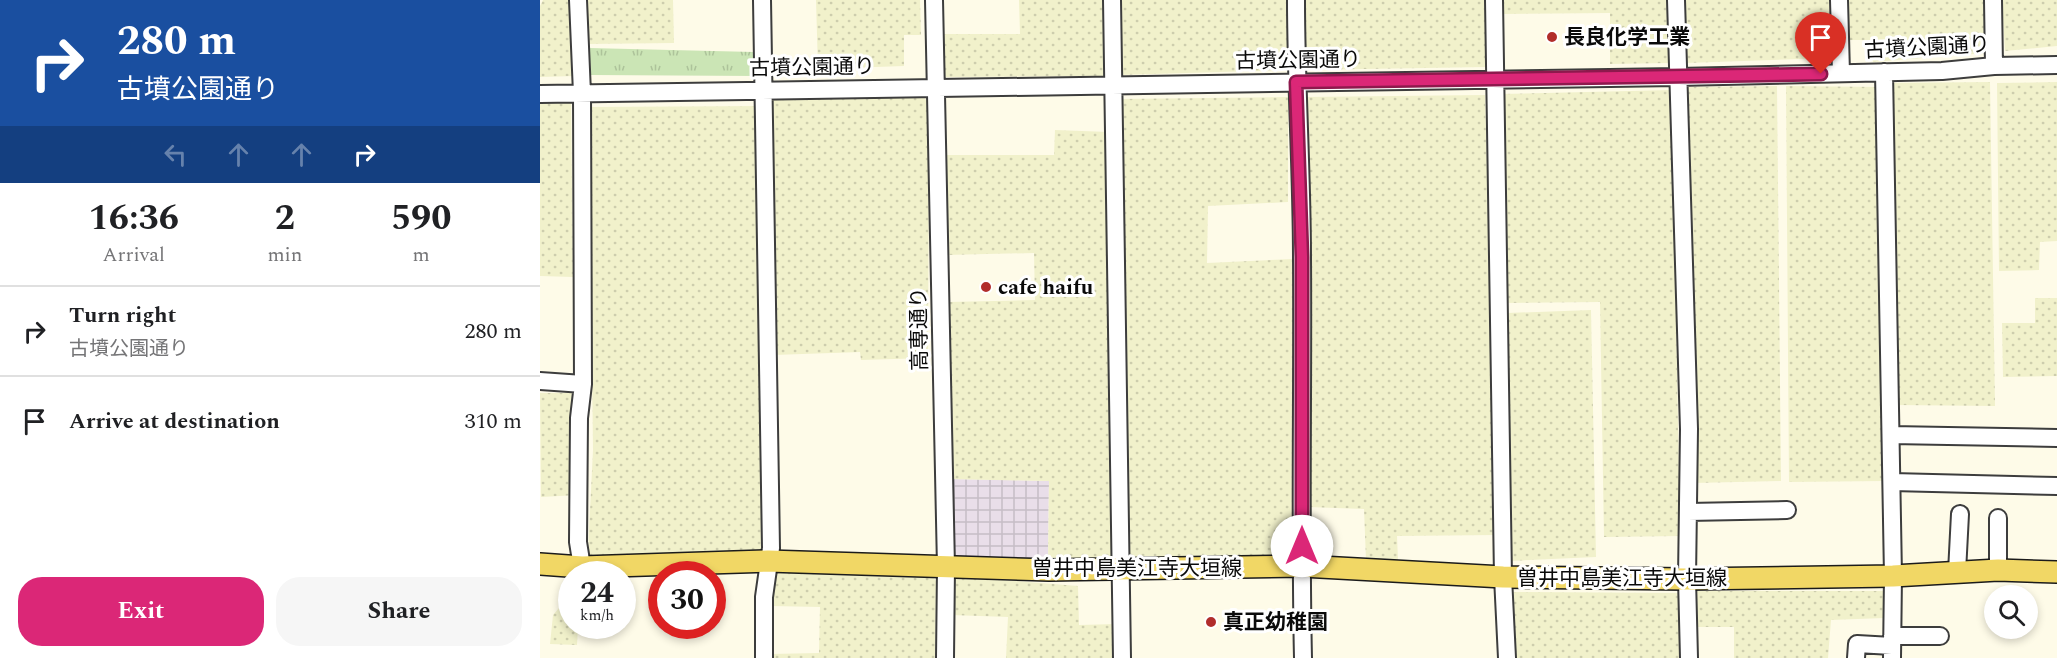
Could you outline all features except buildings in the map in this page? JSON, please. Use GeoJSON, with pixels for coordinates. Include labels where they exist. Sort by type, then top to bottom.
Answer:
{"type":"FeatureCollection","features":[{"type":"Feature","properties":{"kind":"main road","name":"曽井中島美江寺大垣線"},"geometry":{"type":"LineString","coordinates":[[636,565],[768,561],[1122,570],[1302,566],[1503,576],[1687,579],[1893,576],[1998,570],[2057,572]]}},
{"type":"Feature","properties":{"kind":"main road","name":"曽井中島美江寺大垣線"},"geometry":{"type":"LineString","coordinates":[[540,564],[558,565]]}},
{"type":"Feature","properties":{"kind":"street"},"geometry":{"type":"LineString","coordinates":[[578,0],[582,93],[583,384],[579,418],[578,542],[581,561]]}},
{"type":"Feature","properties":{"kind":"street"},"geometry":{"type":"LineString","coordinates":[[762,0],[771,548],[764,597],[764,658]]}},
{"type":"Feature","properties":{"kind":"street","name":"高専通り"},"geometry":{"type":"LineString","coordinates":[[934,0],[946,567],[945,658]]}},
{"type":"Feature","properties":{"kind":"street"},"geometry":{"type":"LineString","coordinates":[[1112,0],[1122,658]]}},
{"type":"Feature","properties":{"kind":"street"},"geometry":{"type":"LineString","coordinates":[[1296,0],[1296,82],[1302,257],[1304,658]]}},
{"type":"Feature","properties":{"kind":"street"},"geometry":{"type":"LineString","coordinates":[[1494,0],[1503,576],[1507,658]]}},
{"type":"Feature","properties":{"kind":"street"},"geometry":{"type":"LineString","coordinates":[[1676,0],[1689,429],[1687,579],[1689,658]]}},
{"type":"Feature","properties":{"kind":"street"},"geometry":{"type":"LineString","coordinates":[[1839,0],[1841,73]]}},
{"type":"Feature","properties":{"kind":"street"},"geometry":{"type":"LineString","coordinates":[[1993,0],[1994,66]]}},
{"type":"Feature","properties":{"kind":"street","name":"古墳公園通り"},"geometry":{"type":"LineString","coordinates":[[540,94],[1678,77],[1942,71],[1994,66],[2057,65]]}},
{"type":"Feature","properties":{"kind":"street"},"geometry":{"type":"LineString","coordinates":[[1884,72],[1892,482],[1892,647]]}},
{"type":"Feature","properties":{"kind":"street"},"geometry":{"type":"LineString","coordinates":[[540,381],[583,384]]}},
{"type":"Feature","properties":{"kind":"street"},"geometry":{"type":"LineString","coordinates":[[1891,435],[2057,438]]}},
{"type":"Feature","properties":{"kind":"street"},"geometry":{"type":"LineString","coordinates":[[1892,482],[2057,486]]}},
{"type":"Feature","properties":{"kind":"street"},"geometry":{"type":"LineString","coordinates":[[1688,512],[1787,510]]}},
{"type":"Feature","properties":{"kind":"street"},"geometry":{"type":"LineString","coordinates":[[1957,572],[1960,514]]}},
{"type":"Feature","properties":{"kind":"street"},"geometry":{"type":"LineString","coordinates":[[1998,518],[1998,570]]}},
{"type":"Feature","properties":{"kind":"street"},"geometry":{"type":"LineString","coordinates":[[1856,658],[1857,644],[1892,647],[1940,636]]}},
{"type":"Feature","properties":{"kind":"shaded area"},"geometry":{"type":"Polygon","coordinates":[[[953,479],[1049,481],[1048,563],[960,561],[955,555],[953,479]]]}},
{"type":"Feature","properties":{"kind":"green space"},"geometry":{"type":"Polygon","coordinates":[[[543,0],[570,0],[575,76],[540,77],[540,6],[543,0]]]}},
{"type":"Feature","properties":{"kind":"green space"},"geometry":{"type":"Polygon","coordinates":[[[587,0],[673,0],[674,43],[589,44],[587,0]]]}},
{"type":"Feature","properties":{"kind":"green space"},"geometry":{"type":"Polygon","coordinates":[[[816,0],[920,0],[921,35],[904,35],[904,66],[818,69],[816,0]]]}},
{"type":"Feature","properties":{"kind":"green space"},"geometry":{"type":"Polygon","coordinates":[[[1019,0],[1106,0],[1106,76],[941,77],[942,34],[1020,34],[1019,0]]]}},
{"type":"Feature","properties":{"kind":"green space"},"geometry":{"type":"Polygon","coordinates":[[[1117,0],[1287,0],[1289,70],[1118,75],[1117,0]]]}},
{"type":"Feature","properties":{"kind":"green space"},"geometry":{"type":"Polygon","coordinates":[[[1302,0],[1485,0],[1487,67],[1303,70],[1302,0]]]}},
{"type":"Feature","properties":{"kind":"green space"},"geometry":{"type":"Polygon","coordinates":[[[1502,0],[1668,0],[1670,63],[1610,64],[1610,13],[1502,14],[1502,0]]]}},
{"type":"Feature","properties":{"kind":"green space"},"geometry":{"type":"Polygon","coordinates":[[[1685,0],[1829,0],[1831,58],[1685,63],[1685,0]]]}},
{"type":"Feature","properties":{"kind":"green space"},"geometry":{"type":"Polygon","coordinates":[[[1844,0],[1984,0],[1985,53],[1873,62],[1873,40],[1845,40],[1844,0]]]}},
{"type":"Feature","properties":{"kind":"green space"},"geometry":{"type":"Polygon","coordinates":[[[2002,0],[2057,0],[2057,46],[2005,51],[2002,0]]]}},
{"type":"Feature","properties":{"kind":"green space"},"geometry":{"type":"Polygon","coordinates":[[[589,48],[754,52],[757,76],[591,75],[589,48]]]}},
{"type":"Feature","properties":{"kind":"green space"},"geometry":{"type":"Polygon","coordinates":[[[1990,82],[1995,406],[1895,405],[1889,83],[1990,82]]]}},
{"type":"Feature","properties":{"kind":"green space"},"geometry":{"type":"Polygon","coordinates":[[[2057,82],[2057,241],[2040,242],[2039,270],[1999,271],[1997,83],[2057,82]]]}},
{"type":"Feature","properties":{"kind":"green space"},"geometry":{"type":"Polygon","coordinates":[[[1777,86],[1781,481],[1693,483],[1683,87],[1777,86]]]}},
{"type":"Feature","properties":{"kind":"green space"},"geometry":{"type":"Polygon","coordinates":[[[1786,86],[1881,87],[1884,481],[1789,482],[1786,86]]]}},
{"type":"Feature","properties":{"kind":"green space"},"geometry":{"type":"Polygon","coordinates":[[[1672,90],[1680,536],[1604,537],[1600,302],[1504,303],[1501,94],[1672,90]]]}},
{"type":"Feature","properties":{"kind":"green space"},"geometry":{"type":"Polygon","coordinates":[[[922,95],[929,104],[928,358],[861,360],[860,352],[774,355],[771,100],[922,95]]]}},
{"type":"Feature","properties":{"kind":"green space"},"geometry":{"type":"Polygon","coordinates":[[[1485,95],[1497,535],[1397,536],[1398,560],[1366,560],[1364,509],[1308,507],[1304,97],[1485,95]]]}},
{"type":"Feature","properties":{"kind":"green space"},"geometry":{"type":"Polygon","coordinates":[[[1288,97],[1288,202],[1208,206],[1207,263],[1293,259],[1298,559],[1127,558],[1119,99],[1288,97]]]}},
{"type":"Feature","properties":{"kind":"green space"},"geometry":{"type":"Polygon","coordinates":[[[540,103],[571,103],[573,277],[540,276],[540,103]]]}},
{"type":"Feature","properties":{"kind":"green space"},"geometry":{"type":"Polygon","coordinates":[[[759,106],[764,552],[594,559],[588,552],[593,450],[589,107],[759,106]]]}},
{"type":"Feature","properties":{"kind":"green space"},"geometry":{"type":"Polygon","coordinates":[[[1055,130],[1109,132],[1117,563],[1048,563],[1049,481],[949,479],[948,302],[1035,300],[1034,253],[945,255],[945,155],[1054,155],[1055,130]]]}},
{"type":"Feature","properties":{"kind":"green space"},"geometry":{"type":"Polygon","coordinates":[[[2035,298],[2057,298],[2057,376],[2003,377],[2002,323],[2035,323],[2035,298]]]}},
{"type":"Feature","properties":{"kind":"green space"},"geometry":{"type":"Polygon","coordinates":[[[1591,310],[1596,557],[1510,561],[1507,313],[1591,310]]]}},
{"type":"Feature","properties":{"kind":"green space"},"geometry":{"type":"Polygon","coordinates":[[[540,393],[580,393],[578,495],[541,497],[540,393]]]}},
{"type":"Feature","properties":{"kind":"green space"},"geometry":{"type":"Polygon","coordinates":[[[773,565],[931,574],[936,581],[935,658],[771,658],[770,654],[819,653],[820,607],[771,606],[773,565]]]}},
{"type":"Feature","properties":{"kind":"green space"},"geometry":{"type":"Polygon","coordinates":[[[952,576],[1078,586],[1079,625],[1117,624],[1117,658],[1006,658],[1008,617],[951,615],[952,576]]]}},
{"type":"Feature","properties":{"kind":"green space"},"geometry":{"type":"Polygon","coordinates":[[[1693,591],[1884,591],[1884,618],[1831,620],[1828,658],[1734,658],[1734,627],[1693,627],[1693,591]]]}},
{"type":"Feature","properties":{"kind":"green space"},"geometry":{"type":"Polygon","coordinates":[[[1513,592],[1682,593],[1683,658],[1515,658],[1513,592]]]}},
{"type":"Feature","properties":{"kind":"green space"},"geometry":{"type":"Polygon","coordinates":[[[558,609],[558,639],[577,639],[577,645],[550,644],[553,615],[558,609]]]}},
{"type":"Feature","properties":{"kind":"place","name":"長良化学工業"},"geometry":{"type":"Point","coordinates":[1552,37]}},
{"type":"Feature","properties":{"kind":"place","name":"cafe haifu"},"geometry":{"type":"Point","coordinates":[986,287]}},
{"type":"Feature","properties":{"kind":"place","name":"真正幼稚園"},"geometry":{"type":"Point","coordinates":[1211,622]}},
{"type":"Feature","properties":{"kind":"route"},"geometry":{"type":"LineString","coordinates":[[1302,546],[1302,257],[1296,82],[1821,74]]}}]}
